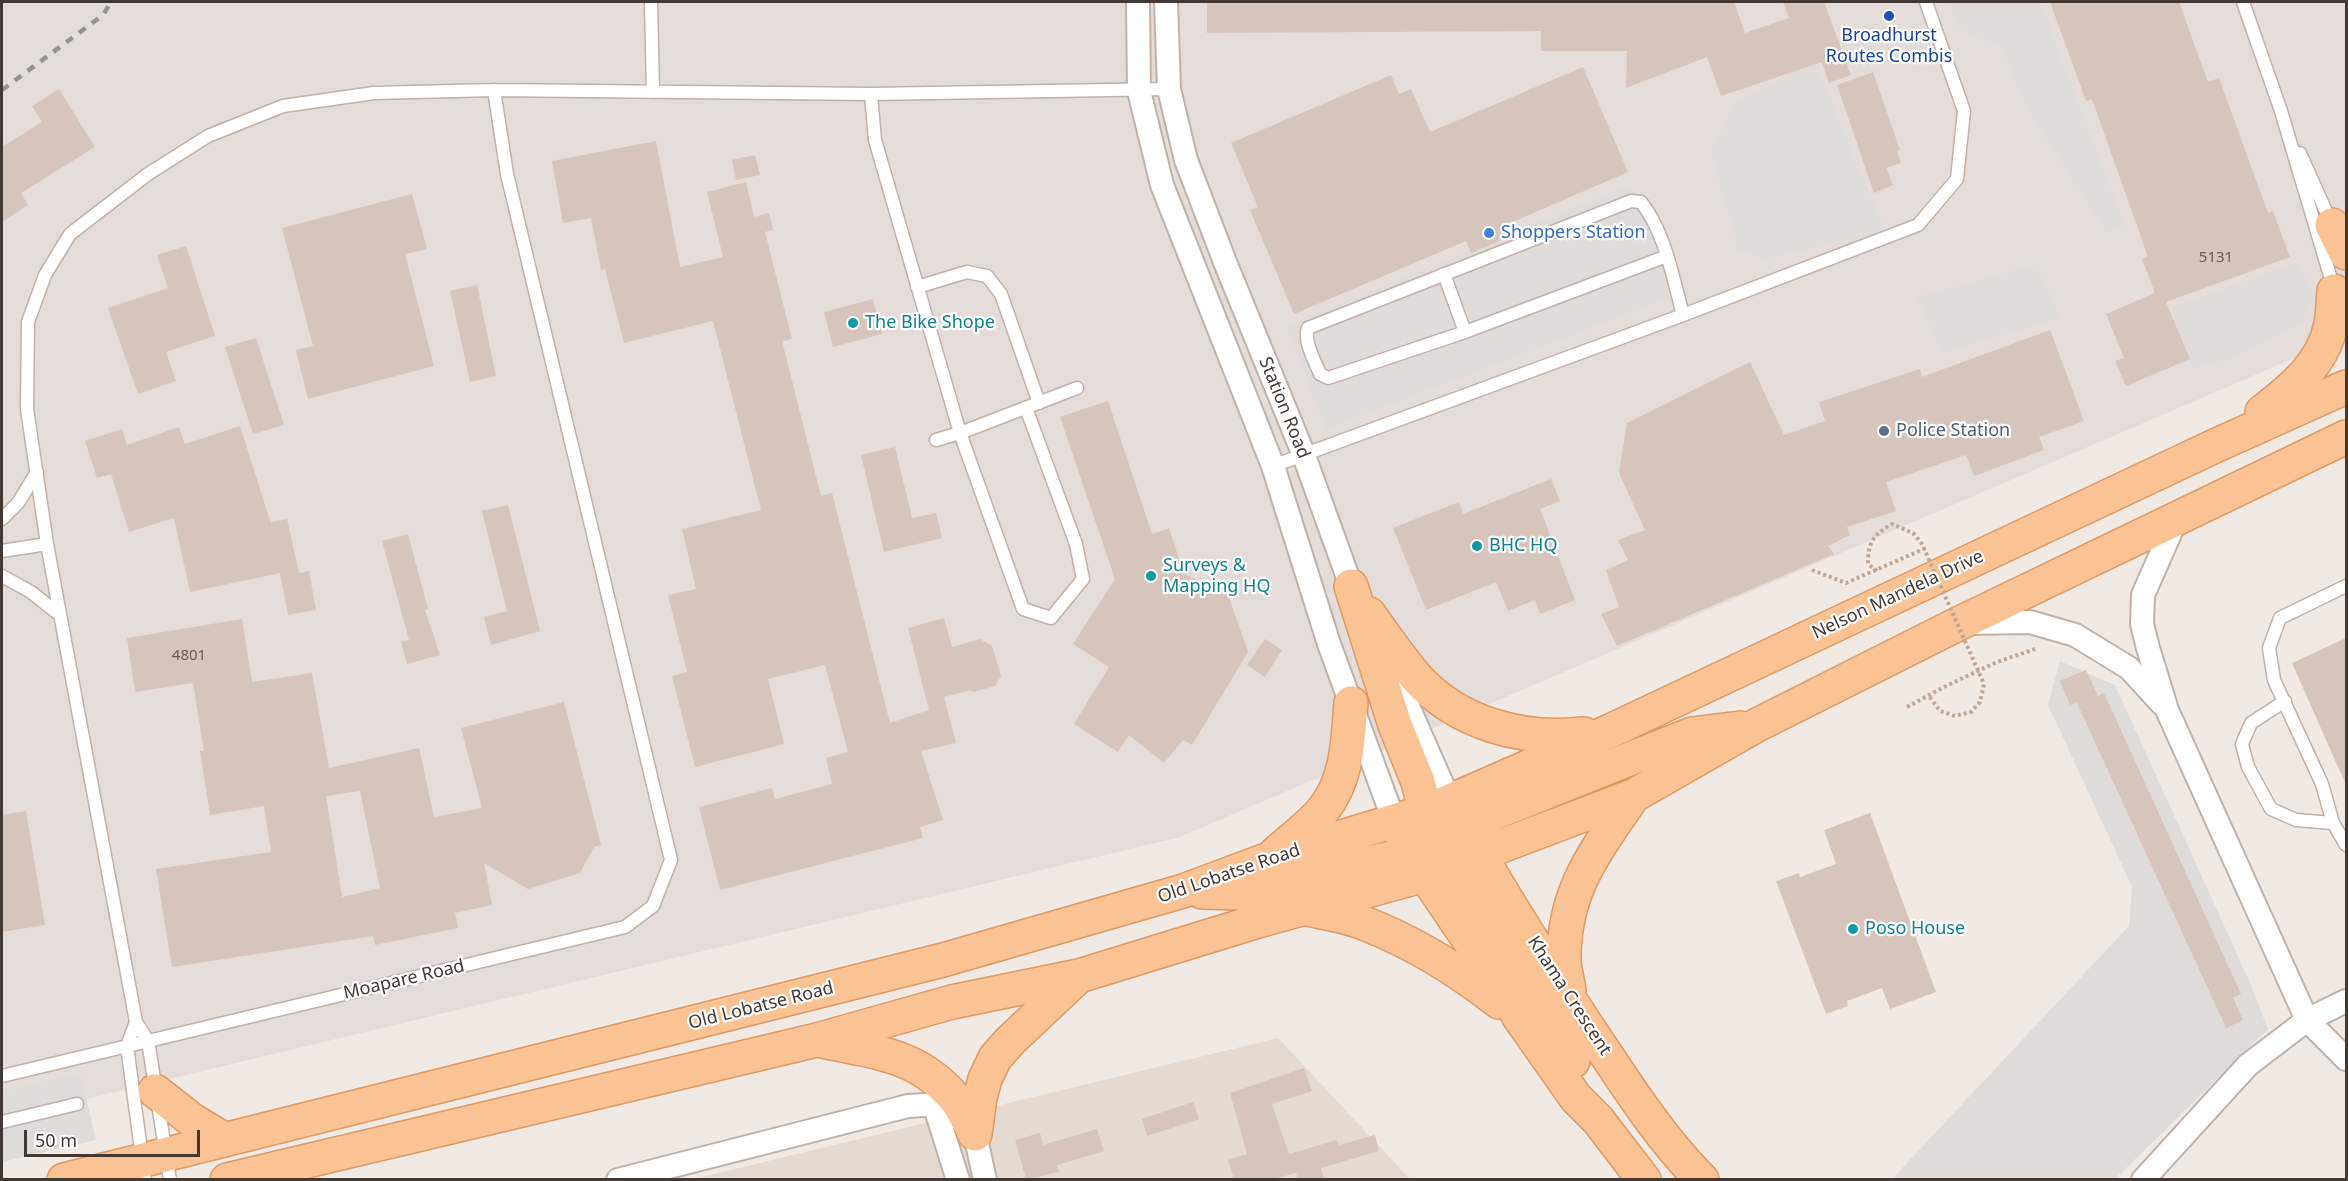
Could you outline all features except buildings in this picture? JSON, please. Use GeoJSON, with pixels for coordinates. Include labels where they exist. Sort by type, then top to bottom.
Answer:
{"type":"FeatureCollection","features":[{"type":"Feature","properties":{"kind":"main road"},"geometry":{"type":"LineString","coordinates":[[2217,445],[2295,387],[2322,350],[2341,292]]}},
{"type":"Feature","properties":{"kind":"main road","name":"Nelson Mandela Drive"},"geometry":{"type":"LineString","coordinates":[[1443,840],[1610,731],[2217,445],[2346,387]]}},
{"type":"Feature","properties":{"kind":"main road"},"geometry":{"type":"LineString","coordinates":[[1183,891],[1241,893],[1443,840],[1633,796],[1757,725],[1960,623],[2346,437]]}},
{"type":"Feature","properties":{"kind":"main road"},"geometry":{"type":"LineString","coordinates":[[1359,599],[1416,677],[1443,703],[1476,720],[1536,736],[1563,737],[1610,731]]}},
{"type":"Feature","properties":{"kind":"main road"},"geometry":{"type":"LineString","coordinates":[[1359,599],[1395,725],[1519,1017],[1576,1098],[1598,1120],[1644,1179]]}},
{"type":"Feature","properties":{"kind":"main road"},"geometry":{"type":"LineString","coordinates":[[1269,859],[1323,810],[1332,794],[1346,761],[1351,703]]}},
{"type":"Feature","properties":{"kind":"main road"},"geometry":{"type":"LineString","coordinates":[[227,1179],[818,1040],[952,1002],[1079,976],[1304,908],[1499,811],[1692,734],[1757,725]]}},
{"type":"Feature","properties":{"kind":"main road"},"geometry":{"type":"LineString","coordinates":[[1570,1001],[1563,957],[1570,909],[1576,887],[1589,860],[1633,796]]}},
{"type":"Feature","properties":{"kind":"main road"},"geometry":{"type":"LineString","coordinates":[[1394,821],[1443,840],[1580,1072],[1598,1120]]}},
{"type":"Feature","properties":{"kind":"main road","name":"Old Lobatse Road"},"geometry":{"type":"LineString","coordinates":[[64,1179],[155,1168],[225,1140],[931,963],[1183,891],[1269,859],[1394,821]]}},
{"type":"Feature","properties":{"kind":"main road","name":"Khama Crescent"},"geometry":{"type":"LineString","coordinates":[[1443,840],[1570,1001],[1651,1120],[1702,1179]]}},
{"type":"Feature","properties":{"kind":"main road"},"geometry":{"type":"LineString","coordinates":[[1304,908],[1365,923],[1412,945],[1464,974],[1519,1017]]}},
{"type":"Feature","properties":{"kind":"main road"},"geometry":{"type":"LineString","coordinates":[[975,1134],[980,1098],[995,1058],[1079,976]]}},
{"type":"Feature","properties":{"kind":"main road"},"geometry":{"type":"LineString","coordinates":[[818,1040],[908,1061],[929,1072],[946,1103],[975,1134]]}},
{"type":"Feature","properties":{"kind":"main road"},"geometry":{"type":"LineString","coordinates":[[155,1091],[192,1120],[225,1140]]}},
{"type":"Feature","properties":{"kind":"street"},"geometry":{"type":"LineString","coordinates":[[1138,2],[1139,91]]}},
{"type":"Feature","properties":{"kind":"street","name":"Station Road"},"geometry":{"type":"LineString","coordinates":[[1166,2],[1168,89],[1186,160],[1359,599]]}},
{"type":"Feature","properties":{"kind":"street","name":"Station Road"},"geometry":{"type":"LineString","coordinates":[[1139,91],[1162,185],[1273,466],[1351,703],[1394,821]]}},
{"type":"Feature","properties":{"kind":"street"},"geometry":{"type":"LineString","coordinates":[[2176,520],[2143,595],[2141,609],[2148,648],[2168,710],[2307,1020],[2346,1059]]}},
{"type":"Feature","properties":{"kind":"street"},"geometry":{"type":"LineString","coordinates":[[1960,623],[2030,622],[2075,635],[2129,668],[2168,710]]}},
{"type":"Feature","properties":{"kind":"street"},"geometry":{"type":"LineString","coordinates":[[2143,1179],[2248,1065],[2307,1020],[2346,1001]]}},
{"type":"Feature","properties":{"kind":"street"},"geometry":{"type":"LineString","coordinates":[[618,1179],[908,1106],[946,1103],[958,1179]]}},
{"type":"Feature","properties":{"kind":"street"},"geometry":{"type":"LineString","coordinates":[[975,1134],[985,1179]]}},
{"type":"Feature","properties":{"kind":"lane"},"geometry":{"type":"LineString","coordinates":[[651,2],[653,92]]}},
{"type":"Feature","properties":{"kind":"lane"},"geometry":{"type":"LineString","coordinates":[[1273,466],[1303,453],[1683,315],[1918,225],[1957,179],[1964,111],[1926,2]]}},
{"type":"Feature","properties":{"kind":"lane"},"geometry":{"type":"LineString","coordinates":[[2243,2],[2341,292]]}},
{"type":"Feature","properties":{"kind":"lane"},"geometry":{"type":"LineString","coordinates":[[155,1168],[155,1091],[148,1041],[136,1022],[47,544],[27,409],[28,322],[45,275],[70,234],[148,174],[208,136],[283,106],[374,93],[494,90],[871,94],[1168,89]]}},
{"type":"Feature","properties":{"kind":"lane","name":"Moapare Road"},"geometry":{"type":"LineString","coordinates":[[2,1076],[625,927],[653,906],[671,860],[507,174],[494,90]]}},
{"type":"Feature","properties":{"kind":"lane"},"geometry":{"type":"LineString","coordinates":[[871,94],[874,140],[960,433],[1023,609],[1050,618],[1083,579],[1076,544],[1026,408]]}},
{"type":"Feature","properties":{"kind":"lane"},"geometry":{"type":"LineString","coordinates":[[2281,111],[2339,239],[2341,292]]}},
{"type":"Feature","properties":{"kind":"lane"},"geometry":{"type":"LineString","coordinates":[[1667,256],[1465,332],[1328,378],[1320,374],[1306,334],[1308,328],[1631,201],[1641,202],[1649,212],[1667,256],[1683,315]]}},
{"type":"Feature","properties":{"kind":"lane"},"geometry":{"type":"LineString","coordinates":[[917,287],[967,272],[987,276],[1000,294],[1039,403]]}},
{"type":"Feature","properties":{"kind":"lane"},"geometry":{"type":"LineString","coordinates":[[1444,274],[1465,332]]}},
{"type":"Feature","properties":{"kind":"lane"},"geometry":{"type":"LineString","coordinates":[[936,440],[1077,388]]}},
{"type":"Feature","properties":{"kind":"lane"},"geometry":{"type":"LineString","coordinates":[[2,519],[18,503],[37,472]]}},
{"type":"Feature","properties":{"kind":"lane"},"geometry":{"type":"LineString","coordinates":[[2,551],[47,544]]}},
{"type":"Feature","properties":{"kind":"lane"},"geometry":{"type":"LineString","coordinates":[[2,576],[32,592],[60,615]]}},
{"type":"Feature","properties":{"kind":"lane"},"geometry":{"type":"LineString","coordinates":[[2346,586],[2280,618],[2269,648],[2274,680],[2322,784],[2333,823],[2346,844]]}},
{"type":"Feature","properties":{"kind":"lane"},"geometry":{"type":"LineString","coordinates":[[2285,701],[2251,723],[2242,744],[2248,767],[2271,809],[2296,820],[2333,823]]}},
{"type":"Feature","properties":{"kind":"lane"},"geometry":{"type":"LineString","coordinates":[[136,1022],[127,1046],[155,1168]]}},
{"type":"Feature","properties":{"kind":"lane"},"geometry":{"type":"LineString","coordinates":[[2,1122],[77,1104]]}},
{"type":"Feature","properties":{"kind":"path"},"geometry":{"type":"LineString","coordinates":[[1877,571],[1868,564],[1868,551],[1875,533],[1892,524],[1913,533],[1922,544],[1984,684],[1980,702],[1971,712],[1956,716],[1940,711],[1929,696]]}},
{"type":"Feature","properties":{"kind":"path"},"geometry":{"type":"LineString","coordinates":[[1812,570],[1846,583],[1928,548]]}},
{"type":"Feature","properties":{"kind":"path"},"geometry":{"type":"LineString","coordinates":[[1907,707],[1997,662],[2075,635]]}},
{"type":"Feature","properties":{"kind":"shaded area"},"geometry":{"type":"Polygon","coordinates":[[[2,2],[2346,2],[2346,336],[1180,837],[2,1119],[2,2]]]}},
{"type":"Feature","properties":{"kind":"shaded area"},"geometry":{"type":"Polygon","coordinates":[[[1949,2],[2040,2],[2125,227],[2107,232],[2029,111],[2002,48],[1956,27],[1949,2]]]}},
{"type":"Feature","properties":{"kind":"shaded area"},"geometry":{"type":"Polygon","coordinates":[[[1814,60],[1885,231],[1765,259],[1739,251],[1711,151],[1725,126],[1731,105],[1814,60]]]}},
{"type":"Feature","properties":{"kind":"shaded area"},"geometry":{"type":"Polygon","coordinates":[[[1631,185],[1676,295],[1326,429],[1287,326],[1631,185]]]}},
{"type":"Feature","properties":{"kind":"shaded area"},"geometry":{"type":"Polygon","coordinates":[[[2299,262],[2314,298],[2301,322],[2228,359],[2192,369],[2172,308],[2299,262]]]}},
{"type":"Feature","properties":{"kind":"shaded area"},"geometry":{"type":"Polygon","coordinates":[[[2036,265],[2060,318],[1943,352],[1917,297],[2036,265]]]}},
{"type":"Feature","properties":{"kind":"shaded area"},"geometry":{"type":"Polygon","coordinates":[[[2060,661],[2115,685],[2251,985],[2268,1029],[2115,1179],[1891,1180],[2129,926],[2132,887],[2048,705],[2060,661]]]}},
{"type":"Feature","properties":{"kind":"shaded area"},"geometry":{"type":"Polygon","coordinates":[[[1278,1038],[1410,1179],[689,1180],[1278,1038]]]}},
{"type":"Feature","properties":{"kind":"shaded area"},"geometry":{"type":"Polygon","coordinates":[[[80,1073],[96,1140],[2,1162],[2,1092],[80,1073]]]}},
{"type":"Feature","properties":{"kind":"railway"},"geometry":{"type":"LineString","coordinates":[[2,90],[103,15],[111,2]]}},
{"type":"Feature","properties":{"kind":"place","name":"Broadhurst Routes Combis"},"geometry":{"type":"Point","coordinates":[1889,16]}},
{"type":"Feature","properties":{"kind":"place","name":"Shoppers Station"},"geometry":{"type":"Point","coordinates":[1489,233]}},
{"type":"Feature","properties":{"kind":"place","name":"The Bike Shope"},"geometry":{"type":"Point","coordinates":[853,323]}},
{"type":"Feature","properties":{"kind":"place","name":"Police Station"},"geometry":{"type":"Point","coordinates":[1884,431]}},
{"type":"Feature","properties":{"kind":"place","name":"BHC HQ"},"geometry":{"type":"Point","coordinates":[1477,546]}},
{"type":"Feature","properties":{"kind":"place","name":"Surveys & Mapping HQ"},"geometry":{"type":"Point","coordinates":[1151,576]}},
{"type":"Feature","properties":{"kind":"place","name":"Poso House"},"geometry":{"type":"Point","coordinates":[1853,929]}}]}
